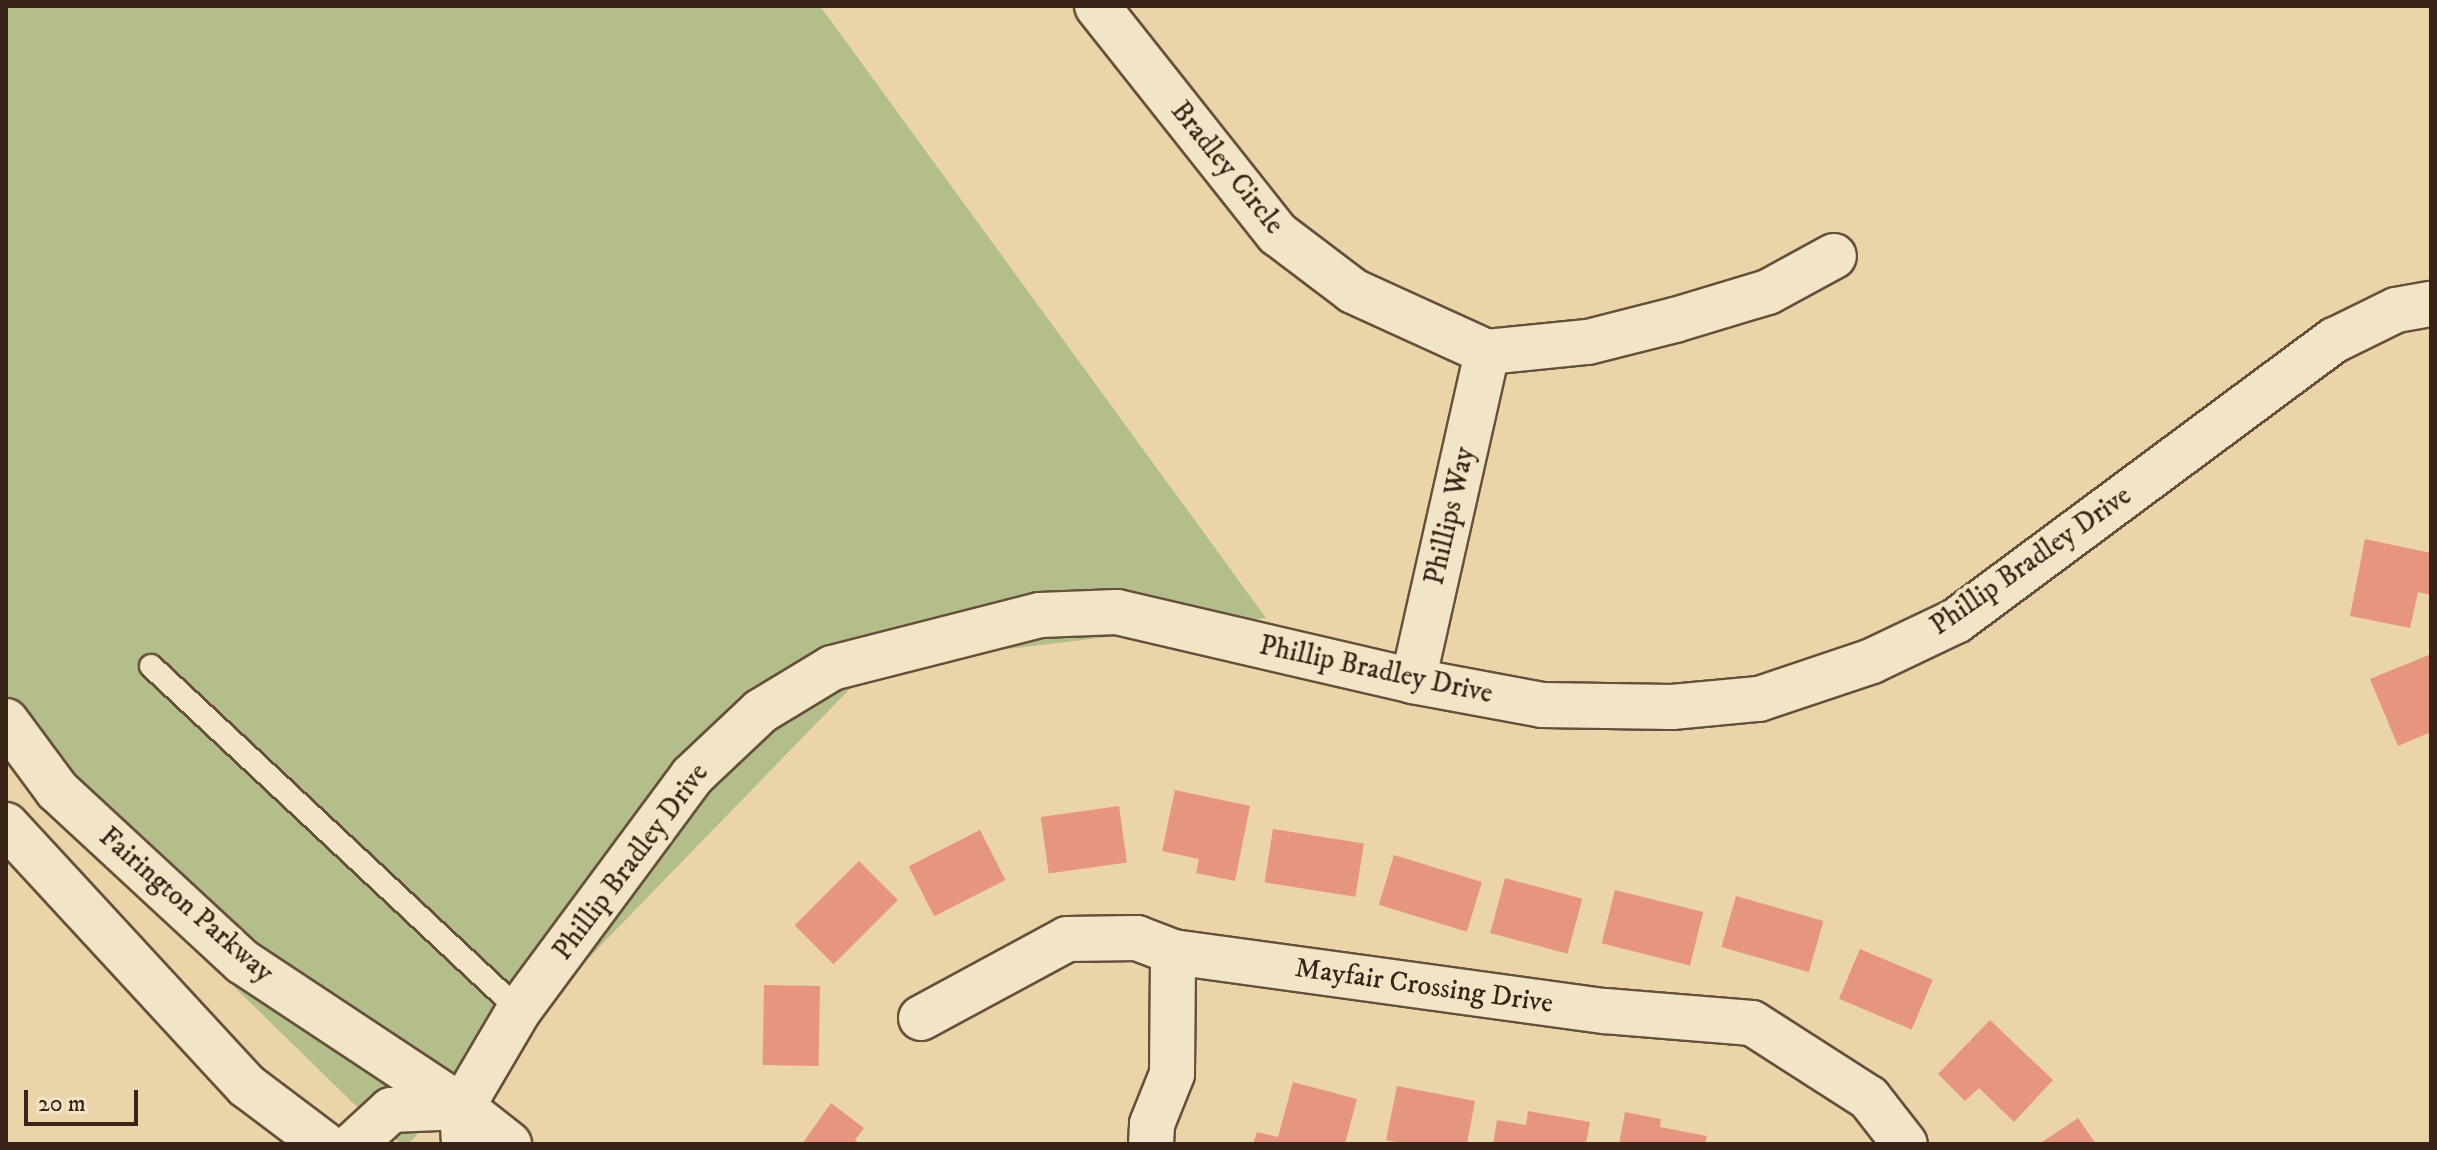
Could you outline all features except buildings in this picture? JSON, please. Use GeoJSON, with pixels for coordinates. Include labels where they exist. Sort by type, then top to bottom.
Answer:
{"type":"FeatureCollection","features":[{"type":"Feature","properties":{"kind":"street","name":"Bradley Circle"},"geometry":{"type":"LineString","coordinates":[[1097,6],[1278,234],[1353,291],[1487,352]]}},
{"type":"Feature","properties":{"kind":"street"},"geometry":{"type":"LineString","coordinates":[[1487,352],[1588,342],[1675,320],[1768,292],[1834,256]]}},
{"type":"Feature","properties":{"kind":"street","name":"Phillip Bradley Drive"},"geometry":{"type":"LineString","coordinates":[[463,1126],[519,1010],[692,776],[761,711],[832,668],[1040,615],[1117,612],[1413,681],[1542,705],[1672,707],[1759,699],[1872,661],[1956,621],[2335,340],[2396,310],[2431,304]]}},
{"type":"Feature","properties":{"kind":"street","name":"Phillips Way"},"geometry":{"type":"LineString","coordinates":[[1413,681],[1487,352]]}},
{"type":"Feature","properties":{"kind":"street","name":"Fairington Parkway"},"geometry":{"type":"LineString","coordinates":[[6,721],[57,790],[243,962],[463,1126],[509,1144]]}},
{"type":"Feature","properties":{"kind":"street"},"geometry":{"type":"LineString","coordinates":[[6,825],[247,1086],[324,1144]]}},
{"type":"Feature","properties":{"kind":"street","name":"Mayfair Crossing Drive"},"geometry":{"type":"LineString","coordinates":[[921,1018],[1067,939],[1137,938],[1173,952],[1605,1011],[1752,1023],[1869,1098],[1905,1144]]}},
{"type":"Feature","properties":{"kind":"street"},"geometry":{"type":"LineString","coordinates":[[1151,1144],[1152,1124],[1172,1074],[1173,952]]}},
{"type":"Feature","properties":{"kind":"street"},"geometry":{"type":"LineString","coordinates":[[354,1144],[391,1110],[463,1126]]}},
{"type":"Feature","properties":{"kind":"lane"},"geometry":{"type":"LineString","coordinates":[[151,666],[519,1010]]}},
{"type":"Feature","properties":{"kind":"green space"},"geometry":{"type":"Polygon","coordinates":[[[6,6],[820,6],[1266,618],[873,665],[408,1144],[401,1144],[352,1102],[6,764],[6,6]]]}}]}
